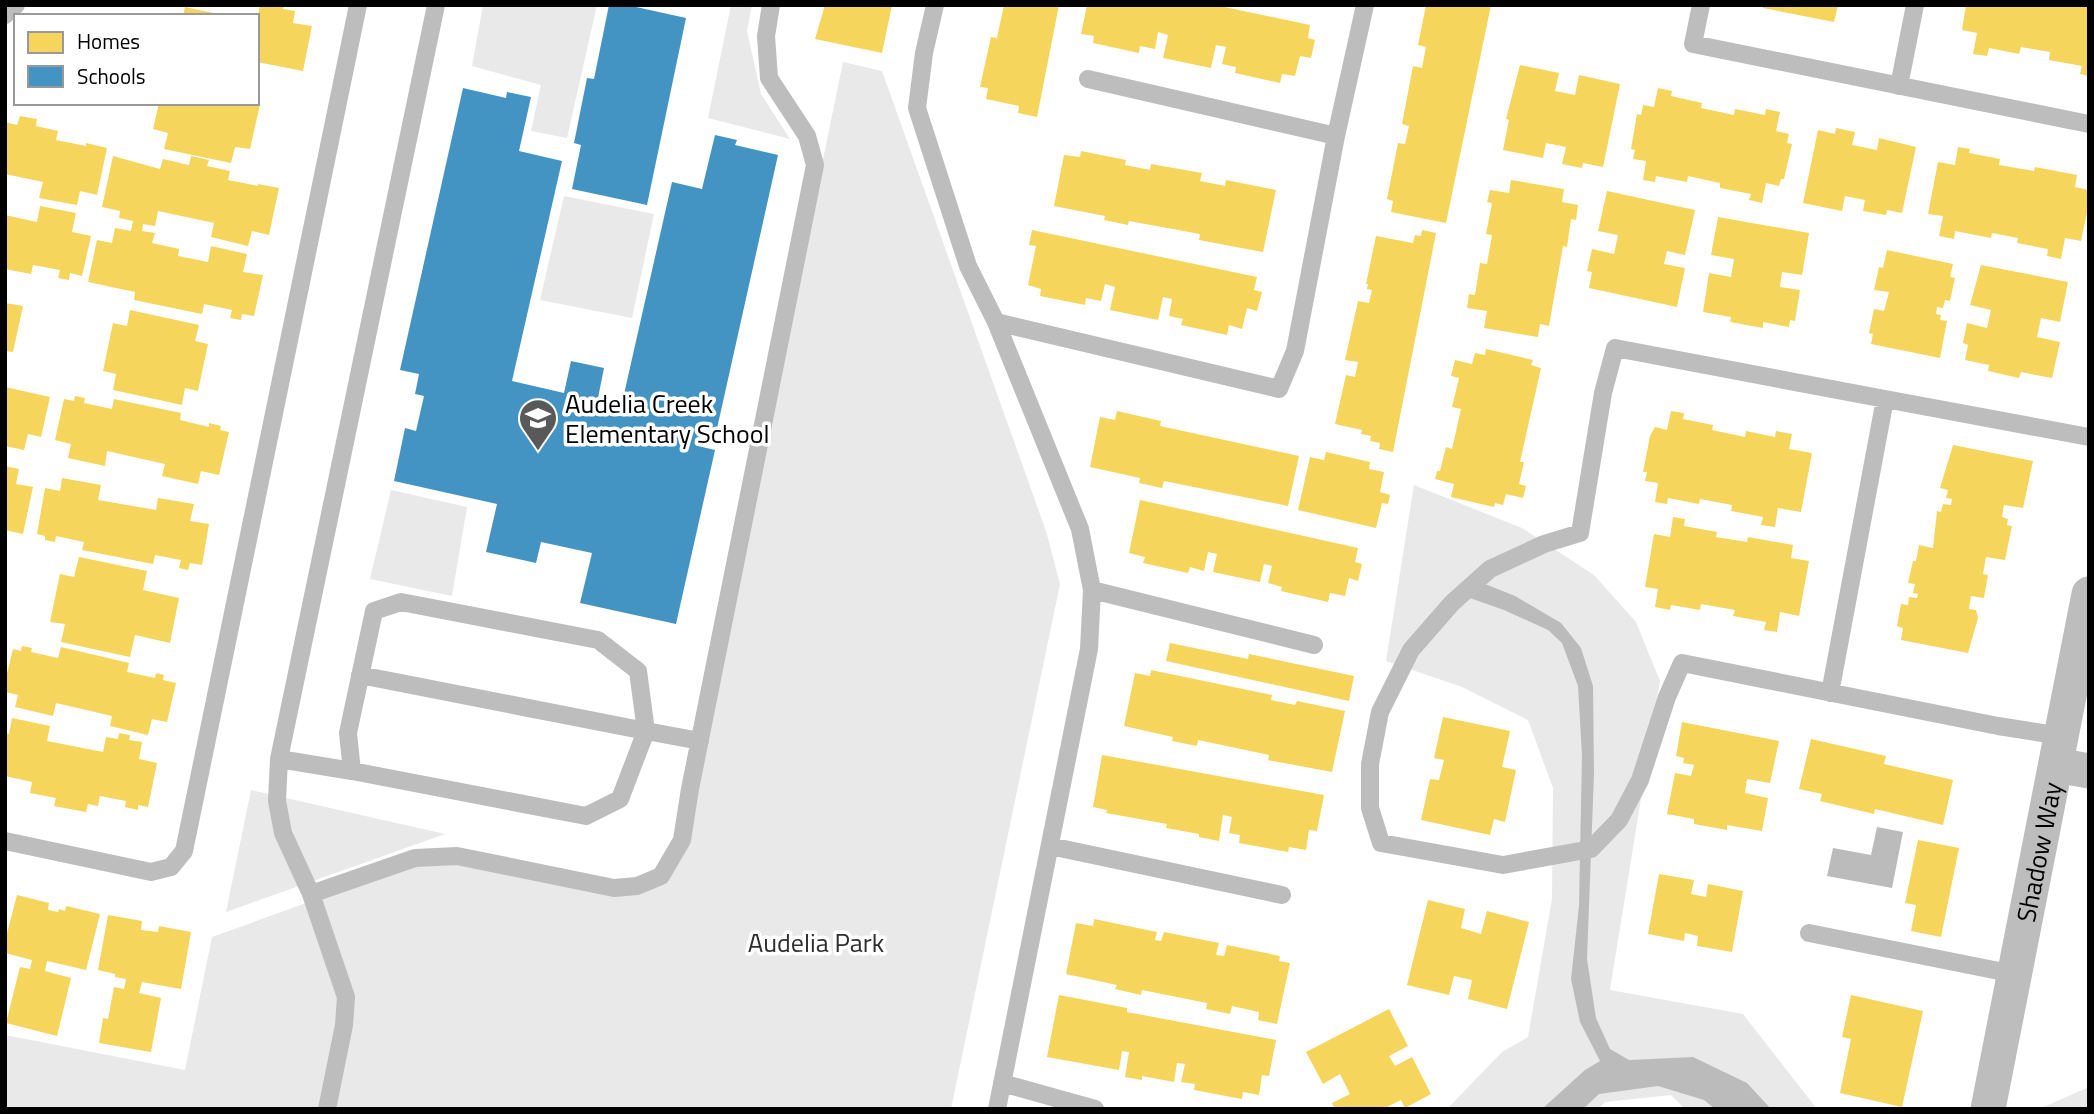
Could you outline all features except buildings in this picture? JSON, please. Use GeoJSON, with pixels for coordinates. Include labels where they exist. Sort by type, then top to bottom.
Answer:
{"type":"FeatureCollection","features":[{"type":"Feature","properties":{"kind":"street","name":"Shadow Way"},"geometry":{"type":"LineString","coordinates":[[1988,1109],[2014,974],[2069,757],[2089,594]]}},
{"type":"Feature","properties":{"kind":"lane"},"geometry":{"type":"LineString","coordinates":[[5,15],[16,5]]}},
{"type":"Feature","properties":{"kind":"lane"},"geometry":{"type":"LineString","coordinates":[[5,841],[151,872],[172,867],[184,851],[358,5]]}},
{"type":"Feature","properties":{"kind":"lane"},"geometry":{"type":"LineString","coordinates":[[327,1109],[344,1025],[346,996],[311,894],[283,833],[277,801],[279,758],[436,5]]}},
{"type":"Feature","properties":{"kind":"lane"},"geometry":{"type":"LineString","coordinates":[[311,894],[415,858],[457,856],[614,888],[638,886],[661,876],[682,840],[815,166],[807,136],[769,78],[766,36],[771,5]]}},
{"type":"Feature","properties":{"kind":"lane"},"geometry":{"type":"LineString","coordinates":[[935,5],[924,53],[917,108],[968,266],[996,323],[1080,528],[1092,590],[1089,649],[997,1109]]}},
{"type":"Feature","properties":{"kind":"lane"},"geometry":{"type":"LineString","coordinates":[[996,323],[1279,389],[1295,351],[1336,136],[1365,5]]}},
{"type":"Feature","properties":{"kind":"lane"},"geometry":{"type":"LineString","coordinates":[[1700,5],[1693,44],[2089,124]]}},
{"type":"Feature","properties":{"kind":"lane"},"geometry":{"type":"LineString","coordinates":[[1899,86],[1915,5]]}},
{"type":"Feature","properties":{"kind":"lane"},"geometry":{"type":"LineString","coordinates":[[1088,79],[1336,136]]}},
{"type":"Feature","properties":{"kind":"lane"},"geometry":{"type":"LineString","coordinates":[[2069,757],[1998,726],[1682,663],[1667,697],[1640,780],[1619,820],[1591,849],[1503,865],[1381,843],[1370,808],[1370,764],[1380,712],[1411,650],[1452,603],[1490,569],[1544,544],[1580,533],[1603,393],[1615,348],[2089,437]]}},
{"type":"Feature","properties":{"kind":"lane"},"geometry":{"type":"LineString","coordinates":[[1830,693],[1885,400]]}},
{"type":"Feature","properties":{"kind":"lane"},"geometry":{"type":"LineString","coordinates":[[1092,590],[1314,645]]}},
{"type":"Feature","properties":{"kind":"lane"},"geometry":{"type":"LineString","coordinates":[[279,758],[586,816],[620,799],[646,731],[638,671],[598,640],[401,602],[374,611],[348,733],[352,771]]}},
{"type":"Feature","properties":{"kind":"lane"},"geometry":{"type":"LineString","coordinates":[[360,674],[700,741]]}},
{"type":"Feature","properties":{"kind":"lane"},"geometry":{"type":"LineString","coordinates":[[1050,846],[1282,895]]}},
{"type":"Feature","properties":{"kind":"lane"},"geometry":{"type":"LineString","coordinates":[[1808,933],[2014,974]]}},
{"type":"Feature","properties":{"kind":"lane"},"geometry":{"type":"LineString","coordinates":[[1002,1083],[1095,1109]]}},
{"type":"Feature","properties":{"kind":"green space"},"geometry":{"type":"Polygon","coordinates":[[[483,5],[597,5],[567,138],[531,131],[541,85],[472,66],[483,5]]]}},
{"type":"Feature","properties":{"kind":"green space"},"geometry":{"type":"Polygon","coordinates":[[[731,5],[752,5],[747,31],[761,94],[790,139],[708,118],[731,5]]]}},
{"type":"Feature","properties":{"kind":"green space","name":"Audelia Park"},"geometry":{"type":"Polygon","coordinates":[[[843,62],[882,71],[1046,531],[1060,584],[951,1109],[5,1109],[5,1035],[185,1070],[212,937],[445,853],[607,889],[659,881],[683,841],[843,62]]]}},
{"type":"Feature","properties":{"kind":"green space"},"geometry":{"type":"Polygon","coordinates":[[[564,196],[654,214],[632,318],[540,300],[564,196]]]}},
{"type":"Feature","properties":{"kind":"green space"},"geometry":{"type":"Polygon","coordinates":[[[1414,485],[1522,528],[1594,575],[1636,622],[1660,681],[1610,990],[1743,1014],[1817,1109],[1685,1109],[1671,1095],[1605,1102],[1598,1109],[1447,1109],[1502,1052],[1528,1037],[1552,899],[1553,788],[1528,720],[1462,687],[1386,661],[1414,485]]]}},
{"type":"Feature","properties":{"kind":"green space"},"geometry":{"type":"Polygon","coordinates":[[[391,490],[467,507],[452,596],[370,579],[391,490]]]}},
{"type":"Feature","properties":{"kind":"green space"},"geometry":{"type":"Polygon","coordinates":[[[251,790],[445,834],[226,912],[251,790]]]}},
{"type":"Feature","properties":{"kind":"green space"},"geometry":{"type":"Polygon","coordinates":[[[2089,1087],[2089,1109],[2039,1109],[2089,1087]]]}},
{"type":"Feature","properties":{"kind":"shaded area"},"geometry":{"type":"Polygon","coordinates":[[[1485,584],[1515,596],[1561,623],[1581,648],[1593,686],[1594,773],[1587,959],[1596,1018],[1610,1049],[1629,1060],[1693,1057],[1747,1083],[1771,1109],[1715,1109],[1704,1100],[1658,1086],[1599,1094],[1583,1109],[1542,1109],[1585,1070],[1600,1061],[1580,1022],[1571,979],[1579,906],[1582,755],[1578,686],[1562,643],[1548,630],[1467,597],[1485,584]]]}},
{"type":"Feature","properties":{"kind":"shaded area"},"geometry":{"type":"Polygon","coordinates":[[[1877,827],[1903,832],[1892,888],[1827,876],[1833,848],[1871,855],[1877,827]]]}},
{"type":"Feature","properties":{"kind":"place","name":"Audelia Creek Elementary School"},"geometry":{"type":"Point","coordinates":[538,452]}}]}
